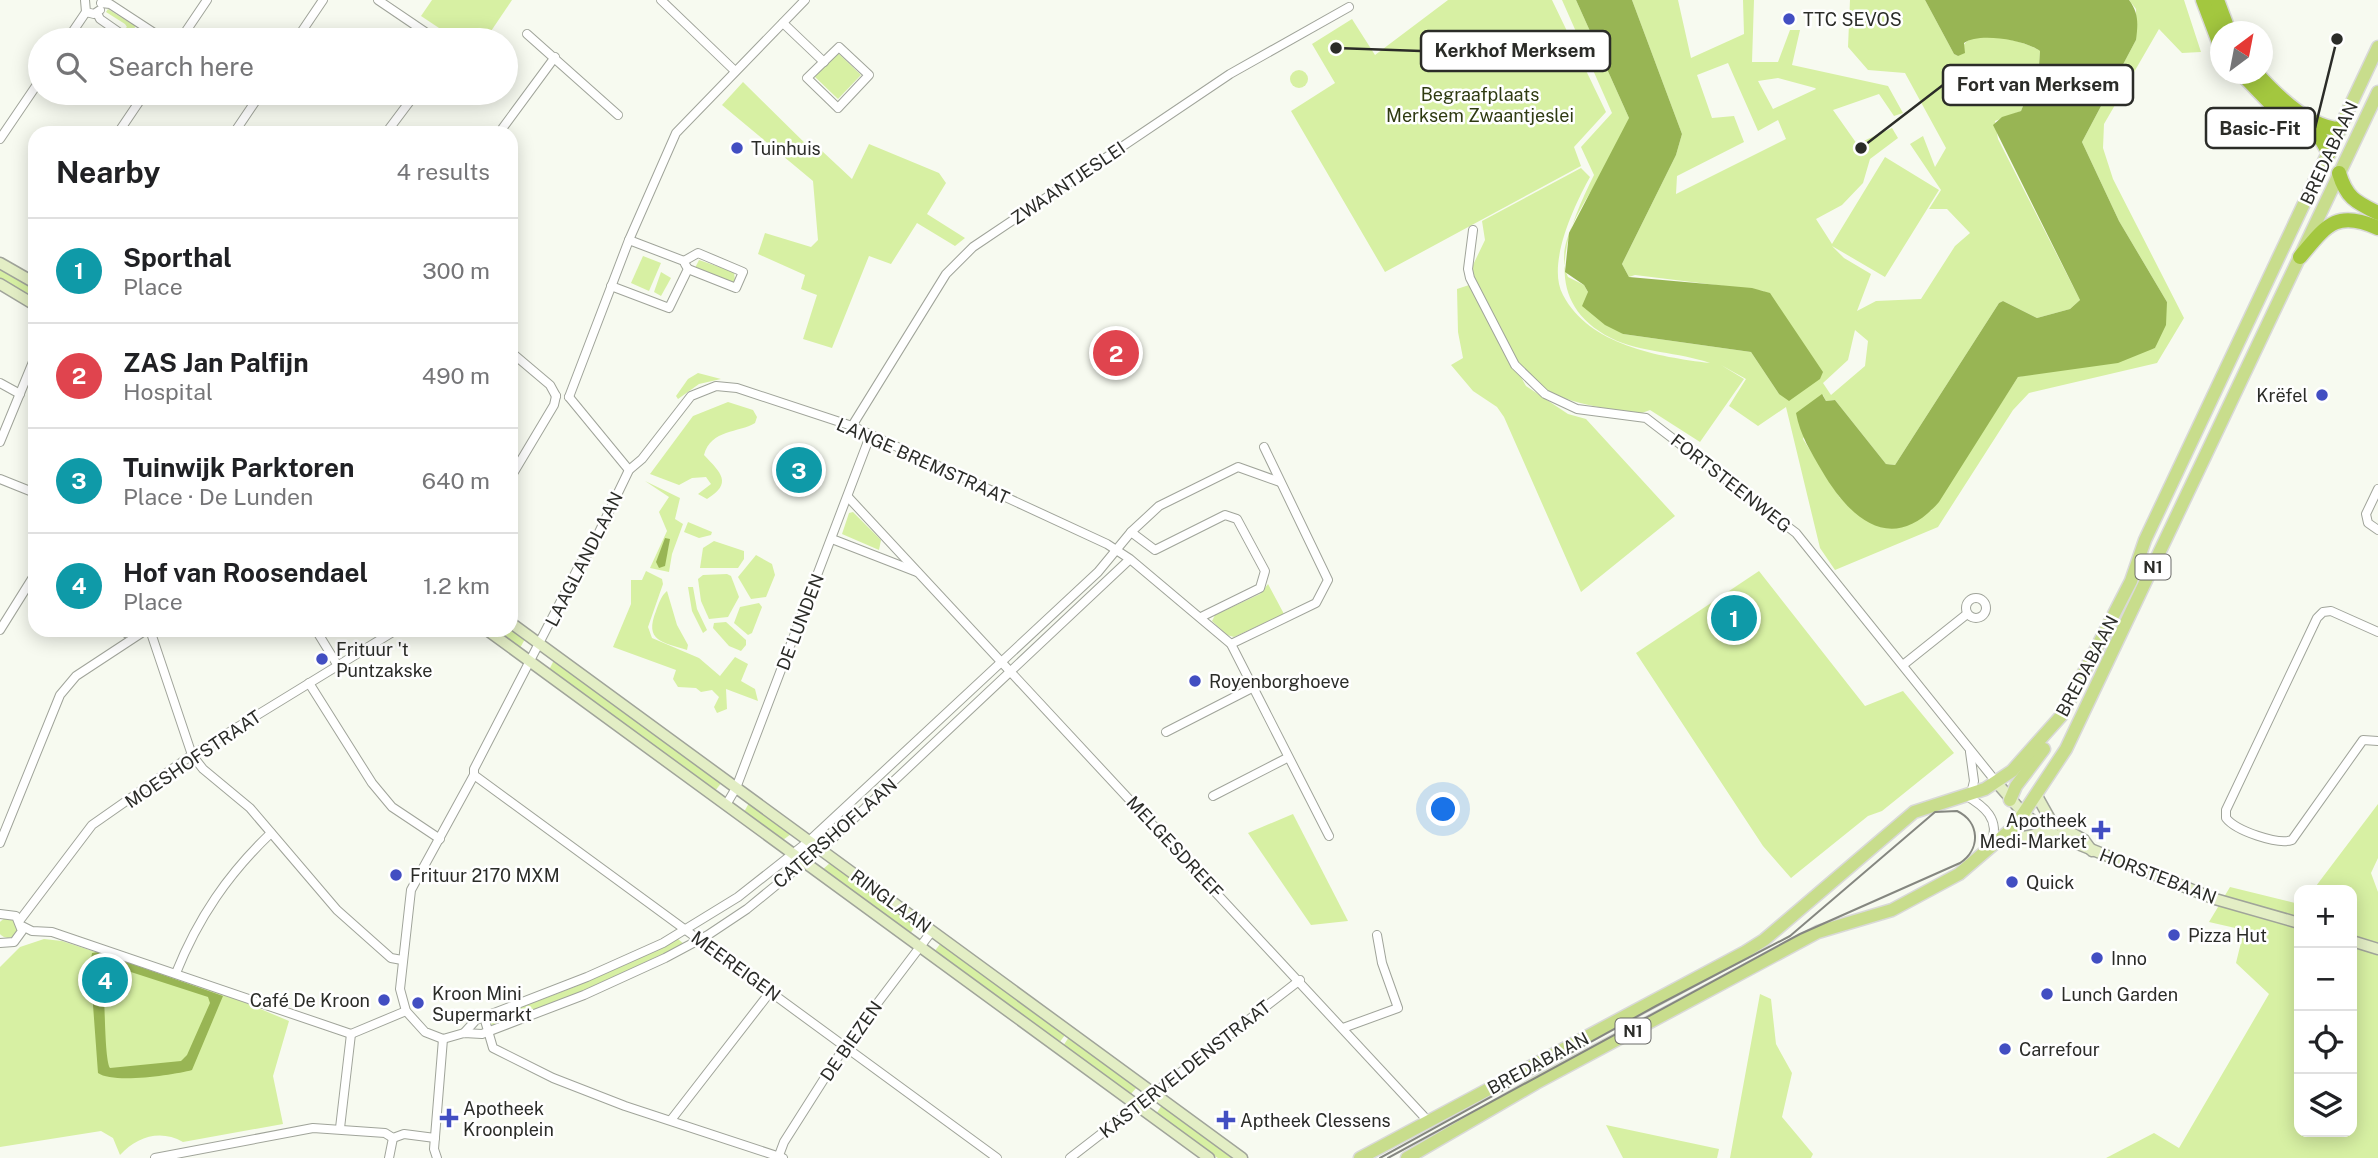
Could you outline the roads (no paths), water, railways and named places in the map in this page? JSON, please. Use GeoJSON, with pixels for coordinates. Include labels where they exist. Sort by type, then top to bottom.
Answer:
{"type":"FeatureCollection","features":[{"type":"Feature","properties":{"kind":"highway"},"geometry":{"type":"LineString","coordinates":[[2203,0],[2211,21]]}},
{"type":"Feature","properties":{"kind":"highway"},"geometry":{"type":"LineString","coordinates":[[2217,0],[2225,21]]}},
{"type":"Feature","properties":{"kind":"highway"},"geometry":{"type":"LineString","coordinates":[[2252,84],[2270,103],[2320,137],[2329,153]]}},
{"type":"Feature","properties":{"kind":"highway"},"geometry":{"type":"LineString","coordinates":[[2268,84],[2298,110],[2324,125],[2340,129]]}},
{"type":"Feature","properties":{"kind":"highway"},"geometry":{"type":"LineString","coordinates":[[2339,173],[2345,193],[2353,201],[2378,213]]}},
{"type":"Feature","properties":{"kind":"highway"},"geometry":{"type":"LineString","coordinates":[[2300,257],[2321,231],[2335,221],[2355,220],[2378,228]]}},
{"type":"Feature","properties":{"kind":"main road","name":"BREDABAAN"},"geometry":{"type":"LineString","coordinates":[[1360,1158],[1756,946],[1910,814],[1997,783],[2032,752],[2062,715],[2131,581],[2165,498],[2378,47]]}},
{"type":"Feature","properties":{"kind":"main road"},"geometry":{"type":"LineString","coordinates":[[2361,85],[2373,82],[2378,92]]}},
{"type":"Feature","properties":{"kind":"main road","name":"BREDABAAN"},"geometry":{"type":"LineString","coordinates":[[1407,1158],[1536,1083],[1818,932],[1881,914],[1925,894],[1959,874],[1993,846],[2031,804],[2066,749],[2378,92]]}},
{"type":"Feature","properties":{"kind":"main road"},"geometry":{"type":"LineString","coordinates":[[2165,498],[2164,506],[2169,512],[2181,508]]}},
{"type":"Feature","properties":{"kind":"main road"},"geometry":{"type":"LineString","coordinates":[[2010,800],[2016,786],[2051,739],[2062,715]]}},
{"type":"Feature","properties":{"kind":"main road"},"geometry":{"type":"LineString","coordinates":[[2016,786],[2018,800],[2031,804]]}},
{"type":"Feature","properties":{"kind":"street"},"geometry":{"type":"LineString","coordinates":[[188,28],[207,0]]}},
{"type":"Feature","properties":{"kind":"street"},"geometry":{"type":"LineString","coordinates":[[304,28],[323,0]]}},
{"type":"Feature","properties":{"kind":"street"},"geometry":{"type":"LineString","coordinates":[[378,0],[420,28]]}},
{"type":"Feature","properties":{"kind":"street"},"geometry":{"type":"LineString","coordinates":[[661,0],[735,71]]}},
{"type":"Feature","properties":{"kind":"street"},"geometry":{"type":"LineString","coordinates":[[556,396],[569,397],[629,240],[676,133],[805,0]]}},
{"type":"Feature","properties":{"kind":"street"},"geometry":{"type":"LineString","coordinates":[[76,28],[89,9],[101,1],[147,28]]}},
{"type":"Feature","properties":{"kind":"street","name":"ZWAANTJESLEI"},"geometry":{"type":"LineString","coordinates":[[852,426],[941,281],[974,247],[1230,74],[1349,7]]}},
{"type":"Feature","properties":{"kind":"street"},"geometry":{"type":"LineString","coordinates":[[89,9],[113,28]]}},
{"type":"Feature","properties":{"kind":"street"},"geometry":{"type":"LineString","coordinates":[[783,23],[824,62]]}},
{"type":"Feature","properties":{"kind":"street"},"geometry":{"type":"LineString","coordinates":[[527,34],[618,115]]}},
{"type":"Feature","properties":{"kind":"street"},"geometry":{"type":"LineString","coordinates":[[839,47],[869,75],[838,108],[807,78],[824,62],[839,47]]}},
{"type":"Feature","properties":{"kind":"street"},"geometry":{"type":"LineString","coordinates":[[504,126],[555,57]]}},
{"type":"Feature","properties":{"kind":"street"},"geometry":{"type":"LineString","coordinates":[[0,139],[28,98]]}},
{"type":"Feature","properties":{"kind":"street"},"geometry":{"type":"LineString","coordinates":[[123,126],[137,105]]}},
{"type":"Feature","properties":{"kind":"street"},"geometry":{"type":"LineString","coordinates":[[239,126],[253,105]]}},
{"type":"Feature","properties":{"kind":"street"},"geometry":{"type":"LineString","coordinates":[[391,126],[407,105]]}},
{"type":"Feature","properties":{"kind":"street","name":"FORTSTEENWEG"},"geometry":{"type":"LineString","coordinates":[[1473,230],[1469,278],[1494,330],[1525,377],[1545,394],[1567,406],[1638,415],[1796,533],[1997,783]]}},
{"type":"Feature","properties":{"kind":"street"},"geometry":{"type":"LineString","coordinates":[[611,286],[669,309],[686,265],[698,253],[743,272],[736,288],[686,265],[629,240]]}},
{"type":"Feature","properties":{"kind":"street"},"geometry":{"type":"LineString","coordinates":[[0,263],[28,279]]}},
{"type":"Feature","properties":{"kind":"street"},"geometry":{"type":"LineString","coordinates":[[0,284],[28,301]]}},
{"type":"Feature","properties":{"kind":"street"},"geometry":{"type":"LineString","coordinates":[[518,358],[550,385],[556,396],[554,405],[518,465]]}},
{"type":"Feature","properties":{"kind":"street"},"geometry":{"type":"LineString","coordinates":[[0,442],[28,374]]}},
{"type":"Feature","properties":{"kind":"street"},"geometry":{"type":"LineString","coordinates":[[0,383],[20,394]]}},
{"type":"Feature","properties":{"kind":"street","name":"LANGE BREMSTRAAT"},"geometry":{"type":"LineString","coordinates":[[629,470],[642,459],[691,396],[716,386],[725,386],[852,426],[1117,549],[1231,645],[1329,836]]}},
{"type":"Feature","properties":{"kind":"street","name":"LAAGLANDLAAN"},"geometry":{"type":"LineString","coordinates":[[406,1011],[400,989],[411,890],[474,775],[474,769],[629,470],[569,397]]}},
{"type":"Feature","properties":{"kind":"street","name":"DE LUNDEN"},"geometry":{"type":"LineString","coordinates":[[726,805],[736,788],[870,436]]}},
{"type":"Feature","properties":{"kind":"street"},"geometry":{"type":"LineString","coordinates":[[1231,645],[1316,603],[1328,580],[1264,447]]}},
{"type":"Feature","properties":{"kind":"street"},"geometry":{"type":"LineString","coordinates":[[1117,549],[1159,506],[1238,467],[1280,482]]}},
{"type":"Feature","properties":{"kind":"street"},"geometry":{"type":"LineString","coordinates":[[0,479],[28,490]]}},
{"type":"Feature","properties":{"kind":"street"},"geometry":{"type":"LineString","coordinates":[[2378,489],[2366,514],[2368,523],[2378,530]]}},
{"type":"Feature","properties":{"kind":"street","name":"MELGESDREEF"},"geometry":{"type":"LineString","coordinates":[[848,497],[1429,1122]]}},
{"type":"Feature","properties":{"kind":"street"},"geometry":{"type":"LineString","coordinates":[[1131,532],[1155,550],[1225,515],[1237,519],[1265,571],[1265,578],[1260,588],[1201,617]]}},
{"type":"Feature","properties":{"kind":"street","name":"MELGESDREEF"},"geometry":{"type":"LineString","coordinates":[[832,539],[920,573]]}},
{"type":"Feature","properties":{"kind":"street","name":"CATERSHOFLAAN"},"geometry":{"type":"LineString","coordinates":[[464,1033],[476,1020],[587,977],[687,929],[738,897],[809,841],[1098,572],[1117,549]]}},
{"type":"Feature","properties":{"kind":"street","name":"CATERSHOFLAAN"},"geometry":{"type":"LineString","coordinates":[[443,1039],[464,1033],[488,1032],[583,995],[700,939],[820,850],[1130,558]]}},
{"type":"Feature","properties":{"kind":"street"},"geometry":{"type":"LineString","coordinates":[[0,630],[28,585]]}},
{"type":"Feature","properties":{"kind":"street"},"geometry":{"type":"LineString","coordinates":[[2378,632],[2331,611],[2323,612],[2317,618],[2226,810],[2226,818],[2236,826],[2282,843],[2292,839],[2363,740],[2378,741]]}},
{"type":"Feature","properties":{"kind":"street"},"geometry":{"type":"LineString","coordinates":[[1903,665],[1967,614]]}},
{"type":"Feature","properties":{"kind":"street","name":"RINGLAAN"},"geometry":{"type":"LineString","coordinates":[[518,628],[1242,1158]]}},
{"type":"Feature","properties":{"kind":"street"},"geometry":{"type":"LineString","coordinates":[[0,843],[60,695],[76,676],[137,637]]}},
{"type":"Feature","properties":{"kind":"street"},"geometry":{"type":"LineString","coordinates":[[150,637],[192,755],[203,769],[250,808],[337,910],[391,958],[402,960]]}},
{"type":"Feature","properties":{"kind":"street"},"geometry":{"type":"LineString","coordinates":[[320,637],[338,666]]}},
{"type":"Feature","properties":{"kind":"street","name":"MOESHOFSTRAAT"},"geometry":{"type":"LineString","coordinates":[[0,944],[14,942],[21,935],[21,923],[93,825],[192,755],[385,637]]}},
{"type":"Feature","properties":{"kind":"street","name":"RINGLAAN"},"geometry":{"type":"LineString","coordinates":[[497,637],[1209,1158]]}},
{"type":"Feature","properties":{"kind":"street"},"geometry":{"type":"LineString","coordinates":[[309,683],[372,783],[393,807],[440,839]]}},
{"type":"Feature","properties":{"kind":"street"},"geometry":{"type":"LineString","coordinates":[[1166,732],[1252,688]]}},
{"type":"Feature","properties":{"kind":"street"},"geometry":{"type":"LineString","coordinates":[[1970,749],[1974,781],[1968,795],[1990,815],[1994,832],[1993,846],[2034,832],[2048,832]]}},
{"type":"Feature","properties":{"kind":"street"},"geometry":{"type":"LineString","coordinates":[[1213,796],[1287,758]]}},
{"type":"Feature","properties":{"kind":"street","name":"MEEREIGEN"},"geometry":{"type":"LineString","coordinates":[[474,775],[997,1158]]}},
{"type":"Feature","properties":{"kind":"street"},"geometry":{"type":"LineString","coordinates":[[1997,783],[2010,800],[2031,804],[2051,821],[2084,840],[2092,851]]}},
{"type":"Feature","properties":{"kind":"street","name":"HORSTEBAAN"},"geometry":{"type":"LineString","coordinates":[[2031,804],[2048,832],[2215,899],[2294,922]]}},
{"type":"Feature","properties":{"kind":"street"},"geometry":{"type":"LineString","coordinates":[[176,973],[189,941],[217,893],[243,860],[271,833]]}},
{"type":"Feature","properties":{"kind":"street"},"geometry":{"type":"LineString","coordinates":[[770,872],[779,883]]}},
{"type":"Feature","properties":{"kind":"street"},"geometry":{"type":"LineString","coordinates":[[2,912],[32,931],[52,932],[351,1034],[406,1011],[419,1028],[443,1039],[435,1138],[437,1158]]}},
{"type":"Feature","properties":{"kind":"street","name":"DE BIEZEN"},"geometry":{"type":"LineString","coordinates":[[780,1158],[784,1142],[845,1046],[932,931]]}},
{"type":"Feature","properties":{"kind":"street"},"geometry":{"type":"LineString","coordinates":[[1343,1028],[1398,1008],[1382,963],[1377,935]]}},
{"type":"Feature","properties":{"kind":"street"},"geometry":{"type":"LineString","coordinates":[[2357,942],[2378,949]]}},
{"type":"Feature","properties":{"kind":"street","name":"KASTERVELDENSTRAAT"},"geometry":{"type":"LineString","coordinates":[[1070,1158],[1300,981]]}},
{"type":"Feature","properties":{"kind":"street"},"geometry":{"type":"LineString","coordinates":[[671,1120],[771,991]]}},
{"type":"Feature","properties":{"kind":"street"},"geometry":{"type":"LineString","coordinates":[[484,1017],[493,1048],[553,1079],[780,1158]]}},
{"type":"Feature","properties":{"kind":"street"},"geometry":{"type":"LineString","coordinates":[[340,1128],[351,1034]]}},
{"type":"Feature","properties":{"kind":"street"},"geometry":{"type":"LineString","coordinates":[[155,1158],[310,1128],[384,1133],[393,1138],[404,1135],[435,1138]]}},
{"type":"Feature","properties":{"kind":"street"},"geometry":{"type":"LineString","coordinates":[[389,1158],[393,1138]]}},
{"type":"Feature","properties":{"kind":"tram line"},"geometry":{"type":"LineString","coordinates":[[1380,1158],[1656,1006],[1790,936],[1935,812],[1957,811],[1965,816],[1974,829],[1972,851],[1960,863],[1800,934],[1388,1158]]}},
{"type":"Feature","properties":{"kind":"place","name":"TTC SEVOS"},"geometry":{"type":"Point","coordinates":[1789,19]}},
{"type":"Feature","properties":{"kind":"place","name":"Basic-Fit"},"geometry":{"type":"Point","coordinates":[2337,39]}},
{"type":"Feature","properties":{"kind":"place","name":"Kerkhof Merksem"},"geometry":{"type":"Point","coordinates":[1336,48]}},
{"type":"Feature","properties":{"kind":"place","name":"Tuinhuis"},"geometry":{"type":"Point","coordinates":[737,148]}},
{"type":"Feature","properties":{"kind":"place","name":"Fort van Merksem"},"geometry":{"type":"Point","coordinates":[1861,148]}},
{"type":"Feature","properties":{"kind":"place","name":"ZAS Jan Palfijn"},"geometry":{"type":"Point","coordinates":[1116,353]}},
{"type":"Feature","properties":{"kind":"place","name":"Krëfel"},"geometry":{"type":"Point","coordinates":[2322,395]}},
{"type":"Feature","properties":{"kind":"place","name":"Tuinwijk Parktoren"},"geometry":{"type":"Point","coordinates":[799,470]}},
{"type":"Feature","properties":{"kind":"place","name":"Sporthal"},"geometry":{"type":"Point","coordinates":[1734,618]}},
{"type":"Feature","properties":{"kind":"place","name":"Frituur 't Puntzakske"},"geometry":{"type":"Point","coordinates":[322,659]}},
{"type":"Feature","properties":{"kind":"place","name":"Royenborghoeve"},"geometry":{"type":"Point","coordinates":[1195,681]}},
{"type":"Feature","properties":{"kind":"place","name":"Apotheek Medi-Market"},"geometry":{"type":"Point","coordinates":[2101,830]}},
{"type":"Feature","properties":{"kind":"place","name":"Frituur 2170 MXM"},"geometry":{"type":"Point","coordinates":[396,875]}},
{"type":"Feature","properties":{"kind":"place","name":"Quick"},"geometry":{"type":"Point","coordinates":[2012,882]}},
{"type":"Feature","properties":{"kind":"place","name":"Pizza Hut"},"geometry":{"type":"Point","coordinates":[2174,935]}},
{"type":"Feature","properties":{"kind":"place","name":"Inno"},"geometry":{"type":"Point","coordinates":[2097,958]}},
{"type":"Feature","properties":{"kind":"place","name":"Hof van Roosendael"},"geometry":{"type":"Point","coordinates":[105,980]}},
{"type":"Feature","properties":{"kind":"place","name":"Lunch Garden"},"geometry":{"type":"Point","coordinates":[2047,994]}},
{"type":"Feature","properties":{"kind":"place","name":"Café De Kroon"},"geometry":{"type":"Point","coordinates":[384,1000]}},
{"type":"Feature","properties":{"kind":"place","name":"Kroon Mini Supermarkt"},"geometry":{"type":"Point","coordinates":[418,1003]}},
{"type":"Feature","properties":{"kind":"place","name":"Carrefour"},"geometry":{"type":"Point","coordinates":[2005,1049]}},
{"type":"Feature","properties":{"kind":"place","name":"Apotheek Kroonplein"},"geometry":{"type":"Point","coordinates":[449,1118]}},
{"type":"Feature","properties":{"kind":"place","name":"Aptheek Clessens"},"geometry":{"type":"Point","coordinates":[1226,1120]}},
{"type":"Feature","properties":{"kind":"park label","name":"Begraafplaats Merksem Zwaantjeslei"},"geometry":{"type":"Point","coordinates":[1480,104]}}]}
